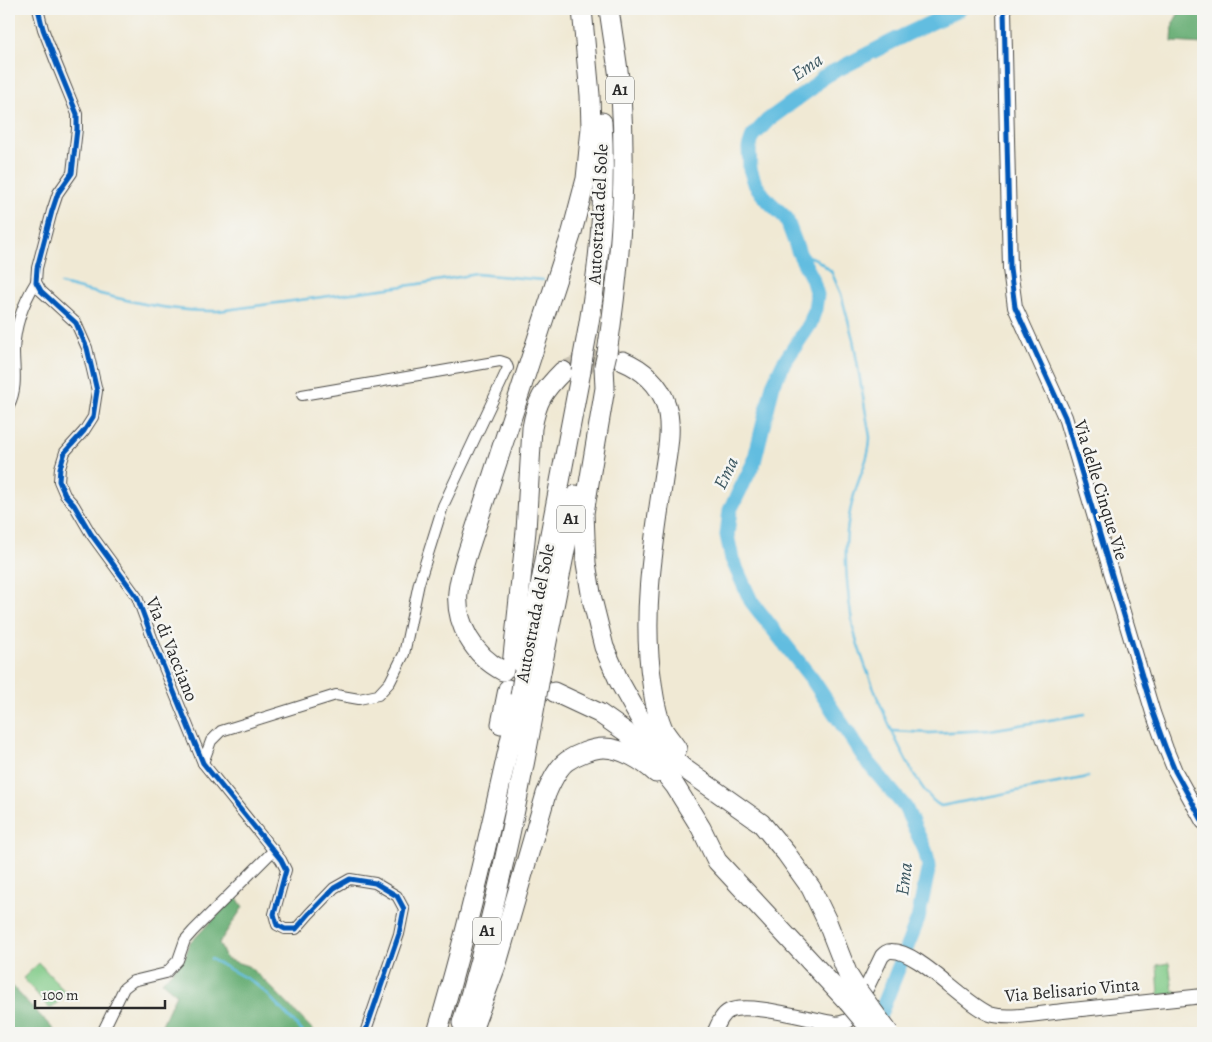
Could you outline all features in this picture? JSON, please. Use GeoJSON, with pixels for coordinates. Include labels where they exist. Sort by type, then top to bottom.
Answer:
{"type":"FeatureCollection","features":[{"type":"Feature","properties":{"kind":"highway"},"geometry":{"type":"LineString","coordinates":[[576,366],[542,393],[534,420],[526,531],[521,681],[485,659],[477,651],[468,637],[459,614],[458,592],[473,536],[572,232],[586,179],[591,128],[582,9]]}},
{"type":"Feature","properties":{"kind":"highway","name":"Autostrada del Sole"},"geometry":{"type":"LineString","coordinates":[[437,1033],[453,981],[486,853],[521,681],[576,366],[592,312],[604,171],[601,99],[589,9]]}},
{"type":"Feature","properties":{"kind":"highway","name":"Autostrada del Sole"},"geometry":{"type":"LineString","coordinates":[[459,1033],[510,837],[521,681],[572,511],[611,360],[623,172],[621,96],[609,9]]}},
{"type":"Feature","properties":{"kind":"highway"},"geometry":{"type":"LineString","coordinates":[[719,794],[681,754],[664,730],[654,701],[648,659],[647,610],[670,426],[666,404],[657,387],[646,374],[636,367],[611,360],[604,388],[584,512],[586,563],[592,599],[604,646],[619,681],[647,732],[682,767],[719,794],[748,813],[761,823],[786,853],[811,888],[826,919],[856,1000],[874,1033]]}},
{"type":"Feature","properties":{"kind":"highway"},"geometry":{"type":"LineString","coordinates":[[554,692],[599,714],[626,732],[652,757],[675,786],[701,828],[717,860],[744,891],[889,1033]]}},
{"type":"Feature","properties":{"kind":"highway"},"geometry":{"type":"LineString","coordinates":[[471,1033],[497,963],[546,794],[552,780],[566,762],[584,752],[604,748],[625,753],[654,771],[685,803]]}},
{"type":"Feature","properties":{"kind":"street"},"geometry":{"type":"LineString","coordinates":[[9,405],[13,398],[16,369],[14,351],[19,317],[36,282],[37,268],[58,193],[72,173],[77,129],[77,114],[56,65],[38,9]]}},
{"type":"Feature","properties":{"kind":"street","name":"Via delle Cinque Vie"},"geometry":{"type":"LineString","coordinates":[[1004,9],[1010,269],[1015,307],[1065,417],[1153,713],[1166,749],[1203,822]]}},
{"type":"Feature","properties":{"kind":"street","name":"Via di Vacciano"},"geometry":{"type":"LineString","coordinates":[[36,282],[41,291],[76,323],[87,348],[96,391],[93,417],[84,431],[65,452],[60,468],[59,481],[65,495],[74,505],[91,534],[137,597],[154,644],[203,763],[274,850],[286,870],[274,914],[277,925],[285,929],[296,929],[334,888],[350,879],[375,883],[397,896],[404,909],[399,934],[365,1033]]}},
{"type":"Feature","properties":{"kind":"street"},"geometry":{"type":"LineString","coordinates":[[203,763],[211,741],[221,731],[336,694],[359,698],[378,695],[390,682],[404,654],[419,583],[443,506],[508,368],[506,363],[500,361],[302,395]]}},
{"type":"Feature","properties":{"kind":"street"},"geometry":{"type":"LineString","coordinates":[[102,1033],[124,988],[133,981],[166,973],[178,960],[185,940],[274,850]]}},
{"type":"Feature","properties":{"kind":"street","name":"Via Belisario Vinta"},"geometry":{"type":"LineString","coordinates":[[856,1000],[879,961],[900,954],[976,1006],[989,1014],[998,1016],[1030,1015],[1203,996]]}},
{"type":"Feature","properties":{"kind":"street"},"geometry":{"type":"LineString","coordinates":[[714,1033],[720,1020],[728,1011],[740,1008],[759,1009],[838,1024],[848,1021],[856,1000]]}},
{"type":"Feature","properties":{"kind":"green space"},"geometry":{"type":"Polygon","coordinates":[[[1181,9],[1203,9],[1203,44],[1172,42],[1173,23],[1181,9]]]}},
{"type":"Feature","properties":{"kind":"green space"},"geometry":{"type":"Polygon","coordinates":[[[236,896],[243,907],[219,943],[226,959],[248,966],[315,1032],[319,1033],[158,1033],[176,994],[162,982],[185,957],[190,943],[236,896]]]}},
{"type":"Feature","properties":{"kind":"green space"},"geometry":{"type":"Polygon","coordinates":[[[39,963],[67,994],[50,1009],[23,978],[39,963]]]}},
{"type":"Feature","properties":{"kind":"green space"},"geometry":{"type":"Polygon","coordinates":[[[1169,963],[1173,991],[1177,991],[1177,994],[1159,995],[1157,965],[1169,963]]]}},
{"type":"Feature","properties":{"kind":"green space"},"geometry":{"type":"Polygon","coordinates":[[[9,983],[57,1033],[9,1033],[9,983]]]}},
{"type":"Feature","properties":{"kind":"waterway","name":"Ema"},"geometry":{"type":"LineString","coordinates":[[875,1027],[918,919],[929,866],[925,850],[905,807],[868,763],[812,679],[751,601],[732,559],[727,535],[730,510],[754,462],[773,385],[783,364],[810,324],[817,295],[812,278],[799,253],[786,218],[766,199],[755,184],[750,169],[749,148],[753,136],[768,120],[812,88],[823,77],[960,9]]}},
{"type":"Feature","properties":{"kind":"waterway"},"geometry":{"type":"LineString","coordinates":[[799,253],[816,259],[831,271],[841,294],[853,339],[870,437],[868,453],[850,510],[846,544],[849,597],[853,627],[858,644],[876,695],[902,752],[929,796],[941,806],[1088,777]]}},
{"type":"Feature","properties":{"kind":"waterway"},"geometry":{"type":"LineString","coordinates":[[61,284],[119,299],[158,306],[198,311],[218,311],[419,284],[476,274],[543,280]]}},
{"type":"Feature","properties":{"kind":"waterway"},"geometry":{"type":"LineString","coordinates":[[893,731],[930,733],[990,730],[1085,714]]}},
{"type":"Feature","properties":{"kind":"waterway"},"geometry":{"type":"LineString","coordinates":[[211,959],[253,982],[304,1033]]}},
{"type":"Feature","properties":{"kind":"tunnel"},"geometry":{"type":"LineString","coordinates":[[563,371],[591,361],[621,360]]}},
{"type":"Feature","properties":{"kind":"cycle path"},"geometry":{"type":"LineString","coordinates":[[38,9],[43,29],[77,114],[77,129],[72,173],[58,193],[52,211],[37,268],[36,282],[41,291],[76,323],[87,348],[97,391],[93,417],[84,431],[65,452],[60,468],[59,481],[65,495],[74,505],[91,534],[137,597],[203,763],[281,860],[286,870],[274,914],[277,925],[285,929],[296,929],[334,888],[350,879],[375,883],[397,896],[404,909],[399,934],[365,1033]]}},
{"type":"Feature","properties":{"kind":"cycle path"},"geometry":{"type":"LineString","coordinates":[[1004,9],[1010,269],[1015,307],[1065,417],[1153,713],[1166,749],[1175,771],[1203,822]]}}]}
